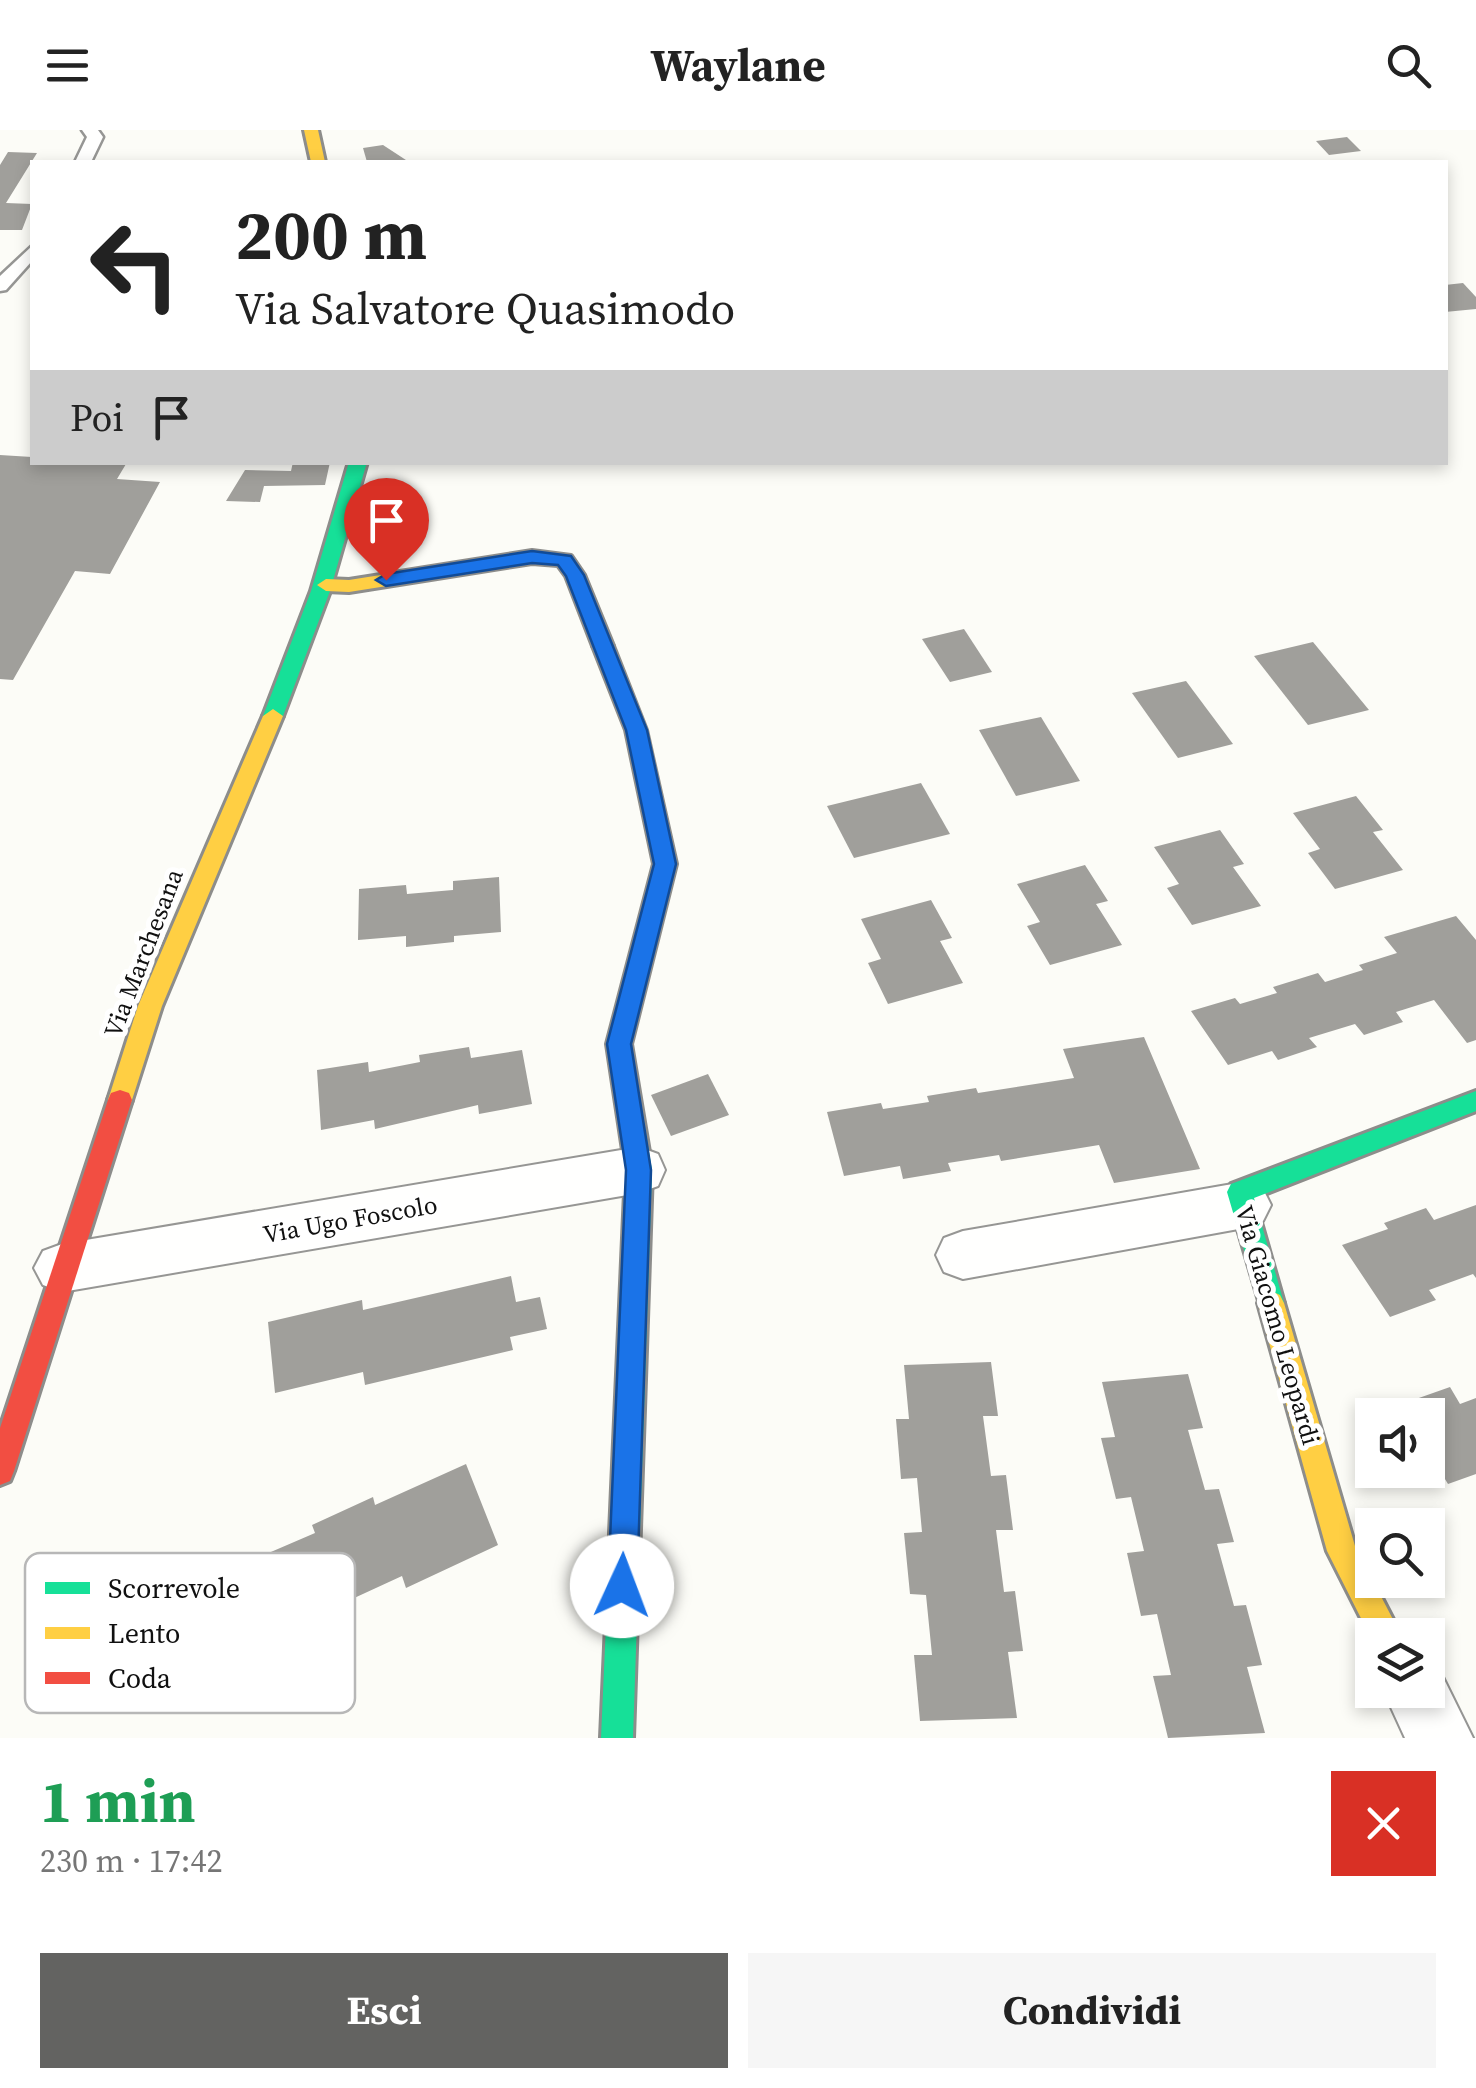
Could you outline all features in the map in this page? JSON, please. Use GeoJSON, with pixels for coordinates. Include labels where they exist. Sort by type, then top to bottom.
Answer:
{"type":"FeatureCollection","features":[{"type":"Feature","properties":{"kind":"street"},"geometry":{"type":"LineString","coordinates":[[311,130],[318,160]]}},
{"type":"Feature","properties":{"kind":"street","name":"Via Marchesana"},"geometry":{"type":"LineString","coordinates":[[0,1471],[62,1268],[150,1006],[326,585],[357,465]]}},
{"type":"Feature","properties":{"kind":"street"},"geometry":{"type":"LineString","coordinates":[[326,585],[349,586],[532,557],[564,560],[575,575],[636,730],[665,864],[619,1044],[638,1170],[616,1738]]}},
{"type":"Feature","properties":{"kind":"street","name":"Via Giacomo Leopardi"},"geometry":{"type":"LineString","coordinates":[[1377,1618],[1342,1552],[1240,1192],[1476,1101]]}},
{"type":"Feature","properties":{"kind":"street","name":"Via Ugo Foscolo"},"geometry":{"type":"LineString","coordinates":[[62,1268],[638,1170]]}},
{"type":"Feature","properties":{"kind":"street"},"geometry":{"type":"LineString","coordinates":[[963,1255],[1244,1205]]}},
{"type":"Feature","properties":{"kind":"street"},"geometry":{"type":"LineString","coordinates":[[1424,1708],[1440,1738]]}},
{"type":"Feature","properties":{"kind":"lane"},"geometry":{"type":"LineString","coordinates":[[84,160],[95,137],[90,130]]}},
{"type":"Feature","properties":{"kind":"lane"},"geometry":{"type":"LineString","coordinates":[[0,286],[30,253]]}},
{"type":"Feature","properties":{"kind":"building"},"geometry":{"type":"Polygon","coordinates":[[[1347,137],[1361,151],[1329,155],[1316,141],[1347,137]]]}},
{"type":"Feature","properties":{"kind":"building"},"geometry":{"type":"Polygon","coordinates":[[[383,145],[406,160],[366,160],[363,148],[383,145]]]}},
{"type":"Feature","properties":{"kind":"building"},"geometry":{"type":"Polygon","coordinates":[[[8,152],[37,153],[6,203],[30,204],[22,230],[0,230],[0,165],[8,152]]]}},
{"type":"Feature","properties":{"kind":"building"},"geometry":{"type":"Polygon","coordinates":[[[1463,283],[1476,297],[1476,309],[1448,312],[1448,285],[1463,283]]]}},
{"type":"Feature","properties":{"kind":"building"},"geometry":{"type":"Polygon","coordinates":[[[0,455],[30,457],[30,465],[125,465],[117,479],[160,482],[110,574],[75,571],[13,680],[0,679],[0,455]]]}},
{"type":"Feature","properties":{"kind":"building"},"geometry":{"type":"Polygon","coordinates":[[[292,465],[329,465],[325,485],[264,486],[260,502],[226,501],[245,470],[291,471],[292,465]]]}},
{"type":"Feature","properties":{"kind":"building"},"geometry":{"type":"Polygon","coordinates":[[[964,629],[992,672],[950,682],[922,639],[964,629]]]}},
{"type":"Feature","properties":{"kind":"building"},"geometry":{"type":"Polygon","coordinates":[[[1313,642],[1369,710],[1308,725],[1254,656],[1313,642]]]}},
{"type":"Feature","properties":{"kind":"building"},"geometry":{"type":"Polygon","coordinates":[[[1186,681],[1233,744],[1178,758],[1132,693],[1186,681]]]}},
{"type":"Feature","properties":{"kind":"building"},"geometry":{"type":"Polygon","coordinates":[[[1041,717],[1080,781],[1016,796],[979,730],[1041,717]]]}},
{"type":"Feature","properties":{"kind":"building"},"geometry":{"type":"Polygon","coordinates":[[[921,783],[950,834],[854,858],[827,806],[921,783]]]}},
{"type":"Feature","properties":{"kind":"building"},"geometry":{"type":"Polygon","coordinates":[[[1356,796],[1383,830],[1373,832],[1403,870],[1335,889],[1308,853],[1320,849],[1293,813],[1356,796]]]}},
{"type":"Feature","properties":{"kind":"building"},"geometry":{"type":"Polygon","coordinates":[[[1220,830],[1244,864],[1233,867],[1261,906],[1192,925],[1167,888],[1179,884],[1154,847],[1220,830]]]}},
{"type":"Feature","properties":{"kind":"building"},"geometry":{"type":"Polygon","coordinates":[[[1085,865],[1108,901],[1096,904],[1122,945],[1050,965],[1027,926],[1040,922],[1017,884],[1085,865]]]}},
{"type":"Feature","properties":{"kind":"building"},"geometry":{"type":"Polygon","coordinates":[[[499,877],[501,932],[454,936],[454,942],[406,947],[406,936],[358,940],[359,889],[406,885],[407,894],[453,890],[453,881],[499,877]]]}},
{"type":"Feature","properties":{"kind":"building"},"geometry":{"type":"Polygon","coordinates":[[[931,900],[952,938],[940,941],[963,983],[888,1004],[868,963],[881,959],[861,919],[931,900]]]}},
{"type":"Feature","properties":{"kind":"building"},"geometry":{"type":"Polygon","coordinates":[[[1456,916],[1476,940],[1476,1040],[1467,1043],[1434,1000],[1396,1012],[1403,1022],[1364,1035],[1355,1024],[1309,1038],[1317,1047],[1278,1060],[1272,1051],[1228,1065],[1191,1011],[1235,998],[1240,1004],[1277,993],[1273,987],[1318,973],[1325,982],[1363,970],[1359,965],[1397,953],[1384,937],[1456,916]]]}},
{"type":"Feature","properties":{"kind":"building"},"geometry":{"type":"Polygon","coordinates":[[[1144,1037],[1200,1169],[1114,1183],[1099,1145],[1001,1161],[999,1155],[948,1163],[951,1171],[903,1179],[900,1166],[844,1176],[827,1112],[881,1103],[883,1109],[929,1102],[927,1096],[976,1088],[978,1093],[1074,1078],[1063,1049],[1144,1037]]]}},
{"type":"Feature","properties":{"kind":"building"},"geometry":{"type":"Polygon","coordinates":[[[469,1047],[471,1058],[522,1050],[532,1104],[479,1114],[478,1105],[375,1129],[374,1120],[321,1130],[317,1070],[368,1062],[369,1072],[420,1062],[419,1055],[469,1047]]]}},
{"type":"Feature","properties":{"kind":"building"},"geometry":{"type":"Polygon","coordinates":[[[708,1074],[729,1115],[671,1136],[651,1095],[708,1074]]]}},
{"type":"Feature","properties":{"kind":"building"},"geometry":{"type":"Polygon","coordinates":[[[1476,1205],[1476,1278],[1473,1274],[1429,1290],[1436,1300],[1390,1317],[1342,1245],[1388,1229],[1384,1223],[1426,1208],[1434,1220],[1476,1205]]]}},
{"type":"Feature","properties":{"kind":"building"},"geometry":{"type":"Polygon","coordinates":[[[511,1276],[516,1302],[540,1297],[547,1329],[510,1337],[513,1350],[365,1385],[363,1372],[275,1393],[268,1322],[362,1300],[363,1310],[511,1276]]]}},
{"type":"Feature","properties":{"kind":"building"},"geometry":{"type":"Polygon","coordinates":[[[991,1362],[998,1416],[983,1416],[991,1476],[1006,1475],[1013,1530],[996,1530],[1004,1592],[1015,1591],[1023,1651],[1008,1652],[1017,1718],[920,1721],[914,1655],[932,1655],[926,1595],[910,1594],[904,1533],[922,1532],[917,1478],[901,1479],[896,1419],[909,1419],[904,1365],[991,1362]]]}},
{"type":"Feature","properties":{"kind":"building"},"geometry":{"type":"Polygon","coordinates":[[[1188,1374],[1203,1428],[1188,1430],[1205,1490],[1219,1489],[1234,1542],[1217,1544],[1234,1606],[1246,1605],[1262,1665],[1247,1667],[1265,1733],[1168,1738],[1153,1676],[1171,1675],[1157,1614],[1141,1616],[1127,1553],[1144,1551],[1131,1497],[1116,1499],[1101,1438],[1115,1437],[1102,1382],[1188,1374]]]}},
{"type":"Feature","properties":{"kind":"building"},"geometry":{"type":"Polygon","coordinates":[[[1450,1387],[1460,1404],[1476,1398],[1476,1474],[1448,1484],[1445,1398],[1419,1398],[1450,1387]]]}},
{"type":"Feature","properties":{"kind":"building"},"geometry":{"type":"Polygon","coordinates":[[[466,1464],[498,1545],[406,1588],[402,1576],[355,1598],[355,1553],[268,1553],[315,1533],[312,1525],[373,1497],[375,1505],[466,1464]]]}},
{"type":"Feature","properties":{"kind":"traffic: fast"},"geometry":{"type":"LineString","coordinates":[[273,716],[321,591],[357,465]]}},
{"type":"Feature","properties":{"kind":"traffic: fast"},"geometry":{"type":"LineString","coordinates":[[603,646],[636,730],[665,864],[619,1044],[639,1170],[617,1738]]}},
{"type":"Feature","properties":{"kind":"traffic: fast"},"geometry":{"type":"LineString","coordinates":[[1271,1303],[1240,1192],[1476,1101]]}},
{"type":"Feature","properties":{"kind":"traffic: slow"},"geometry":{"type":"LineString","coordinates":[[311,130],[318,160]]}},
{"type":"Feature","properties":{"kind":"traffic: slow"},"geometry":{"type":"LineString","coordinates":[[326,585],[349,586],[532,557],[564,560],[575,575],[603,646]]}},
{"type":"Feature","properties":{"kind":"traffic: slow"},"geometry":{"type":"LineString","coordinates":[[120,1100],[150,1006],[273,716]]}},
{"type":"Feature","properties":{"kind":"traffic: slow"},"geometry":{"type":"LineString","coordinates":[[1271,1303],[1342,1551],[1377,1618]]}},
{"type":"Feature","properties":{"kind":"traffic: jam"},"geometry":{"type":"LineString","coordinates":[[0,1471],[120,1100]]}},
{"type":"Feature","properties":{"kind":"route"},"geometry":{"type":"LineString","coordinates":[[386,580],[532,557],[564,560],[575,575],[636,730],[649,780],[665,864],[619,1044],[638,1170],[622,1586]]}}]}
